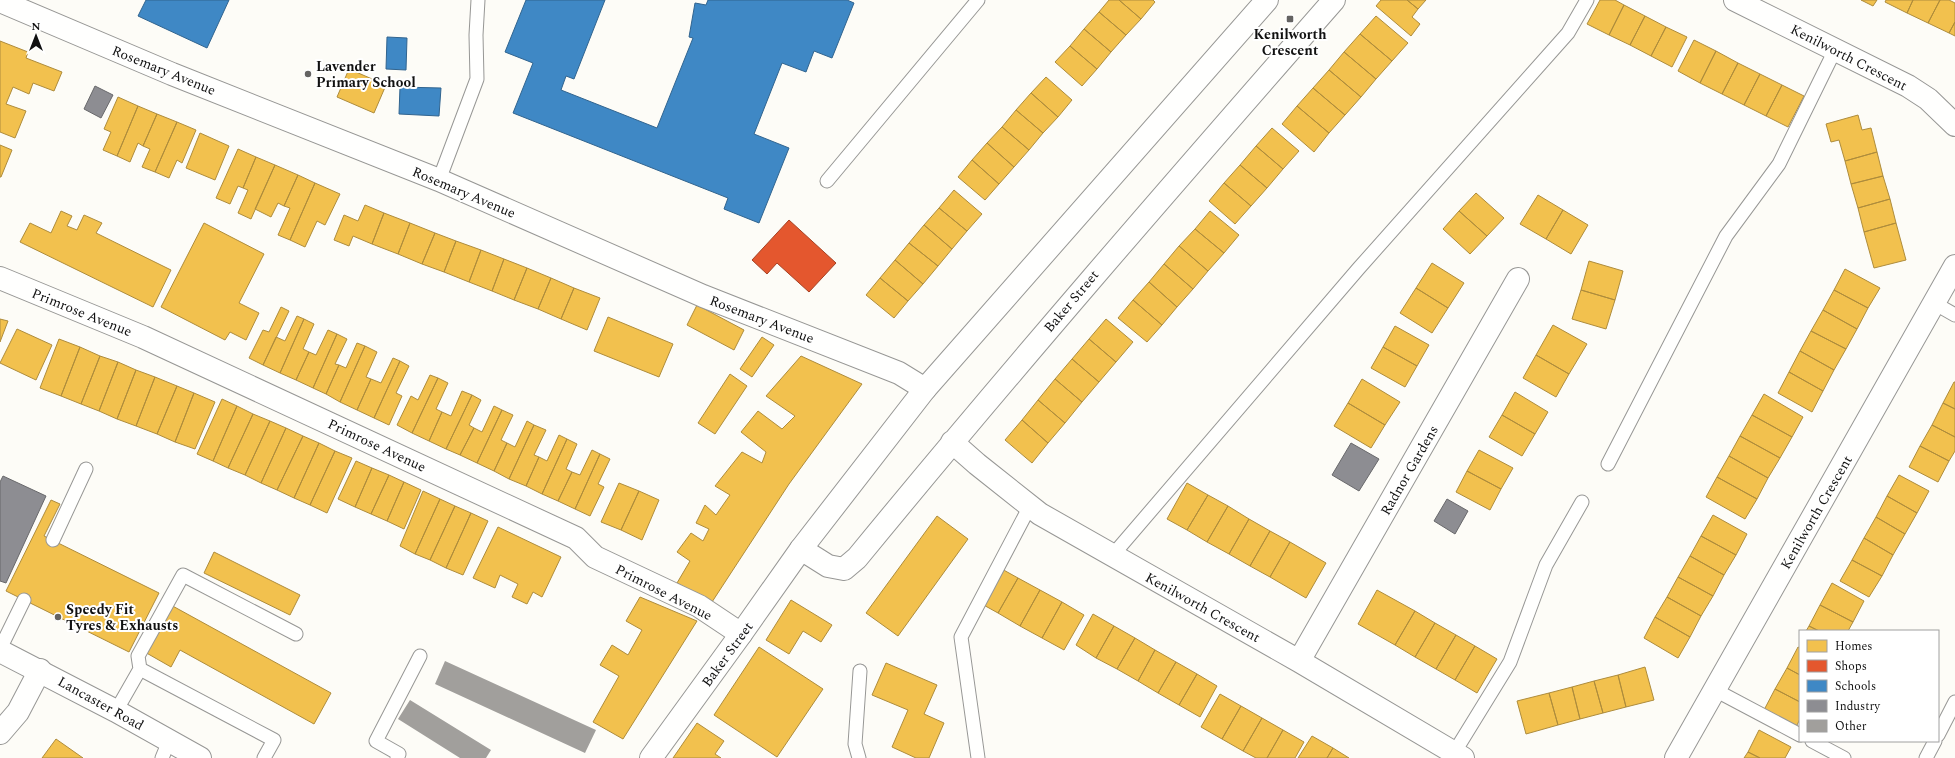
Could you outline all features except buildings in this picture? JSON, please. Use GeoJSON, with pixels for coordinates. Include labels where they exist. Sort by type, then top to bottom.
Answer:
{"type":"FeatureCollection","features":[{"type":"Feature","properties":{"kind":"street","name":"Baker Street"},"geometry":{"type":"LineString","coordinates":[[651,758],[801,549],[925,389],[1267,0]]}},
{"type":"Feature","properties":{"kind":"street","name":"Baker Street"},"geometry":{"type":"LineString","coordinates":[[801,549],[828,566],[844,569],[856,558],[952,442],[1101,267],[1334,0]]}},
{"type":"Feature","properties":{"kind":"street","name":"Kenilworth Crescent"},"geometry":{"type":"LineString","coordinates":[[1735,0],[1908,86],[1928,99],[1955,125]]}},
{"type":"Feature","properties":{"kind":"street","name":"Rosemary Avenue"},"geometry":{"type":"LineString","coordinates":[[0,1],[172,74],[439,180],[703,296],[899,373],[925,389]]}},
{"type":"Feature","properties":{"kind":"street","name":"Kenilworth Crescent"},"geometry":{"type":"LineString","coordinates":[[1676,758],[1955,266]]}},
{"type":"Feature","properties":{"kind":"street","name":"Primrose Avenue"},"geometry":{"type":"LineString","coordinates":[[0,278],[143,337],[576,538],[595,557],[699,606],[741,634]]}},
{"type":"Feature","properties":{"kind":"street","name":"Radnor Gardens"},"geometry":{"type":"LineString","coordinates":[[1299,661],[1518,279]]}},
{"type":"Feature","properties":{"kind":"street","name":"Kenilworth Crescent"},"geometry":{"type":"LineString","coordinates":[[952,442],[1040,514],[1299,661],[1459,756]]}},
{"type":"Feature","properties":{"kind":"street","name":"Lancaster Road"},"geometry":{"type":"LineString","coordinates":[[0,650],[116,711],[166,750],[200,758]]}},
{"type":"Feature","properties":{"kind":"street"},"geometry":{"type":"LineString","coordinates":[[0,733],[18,712],[40,670]]}},
{"type":"Feature","properties":{"kind":"lane"},"geometry":{"type":"LineString","coordinates":[[439,180],[477,79],[476,35],[478,0]]}},
{"type":"Feature","properties":{"kind":"lane"},"geometry":{"type":"LineString","coordinates":[[827,181],[978,0]]}},
{"type":"Feature","properties":{"kind":"lane"},"geometry":{"type":"LineString","coordinates":[[1112,556],[1359,268],[1568,33],[1587,0]]}},
{"type":"Feature","properties":{"kind":"lane"},"geometry":{"type":"LineString","coordinates":[[1608,464],[1726,236],[1779,164],[1835,50]]}},
{"type":"Feature","properties":{"kind":"lane"},"geometry":{"type":"LineString","coordinates":[[1934,303],[1955,315]]}},
{"type":"Feature","properties":{"kind":"lane"},"geometry":{"type":"LineString","coordinates":[[53,540],[86,469]]}},
{"type":"Feature","properties":{"kind":"lane"},"geometry":{"type":"LineString","coordinates":[[1459,756],[1510,662],[1546,565],[1582,502]]}},
{"type":"Feature","properties":{"kind":"lane"},"geometry":{"type":"LineString","coordinates":[[978,758],[961,637],[1030,506]]}},
{"type":"Feature","properties":{"kind":"lane"},"geometry":{"type":"LineString","coordinates":[[116,711],[140,669],[138,656],[183,575],[296,634]]}},
{"type":"Feature","properties":{"kind":"lane"},"geometry":{"type":"LineString","coordinates":[[0,650],[24,600]]}},
{"type":"Feature","properties":{"kind":"lane"},"geometry":{"type":"LineString","coordinates":[[397,758],[400,754],[376,741],[420,656]]}},
{"type":"Feature","properties":{"kind":"lane"},"geometry":{"type":"LineString","coordinates":[[140,669],[274,740],[264,758]]}},
{"type":"Feature","properties":{"kind":"lane"},"geometry":{"type":"LineString","coordinates":[[859,758],[855,744],[855,732],[860,671]]}},
{"type":"Feature","properties":{"kind":"lane"},"geometry":{"type":"LineString","coordinates":[[1715,690],[1799,734]]}},
{"type":"Feature","properties":{"kind":"lane"},"geometry":{"type":"LineString","coordinates":[[1939,733],[1955,702]]}},
{"type":"Feature","properties":{"kind":"lane"},"geometry":{"type":"LineString","coordinates":[[1814,742],[1844,758]]}},
{"type":"Feature","properties":{"kind":"lane"},"geometry":{"type":"LineString","coordinates":[[1926,758],[1934,742]]}},
{"type":"Feature","properties":{"kind":"place","name":"Kenilworth Crescent"},"geometry":{"type":"Point","coordinates":[1290,19]}},
{"type":"Feature","properties":{"kind":"place","name":"Lavender Primary School"},"geometry":{"type":"Point","coordinates":[308,74]}},
{"type":"Feature","properties":{"kind":"place","name":"Speedy Fit Tyres & Exhausts"},"geometry":{"type":"Point","coordinates":[58,617]}}]}
